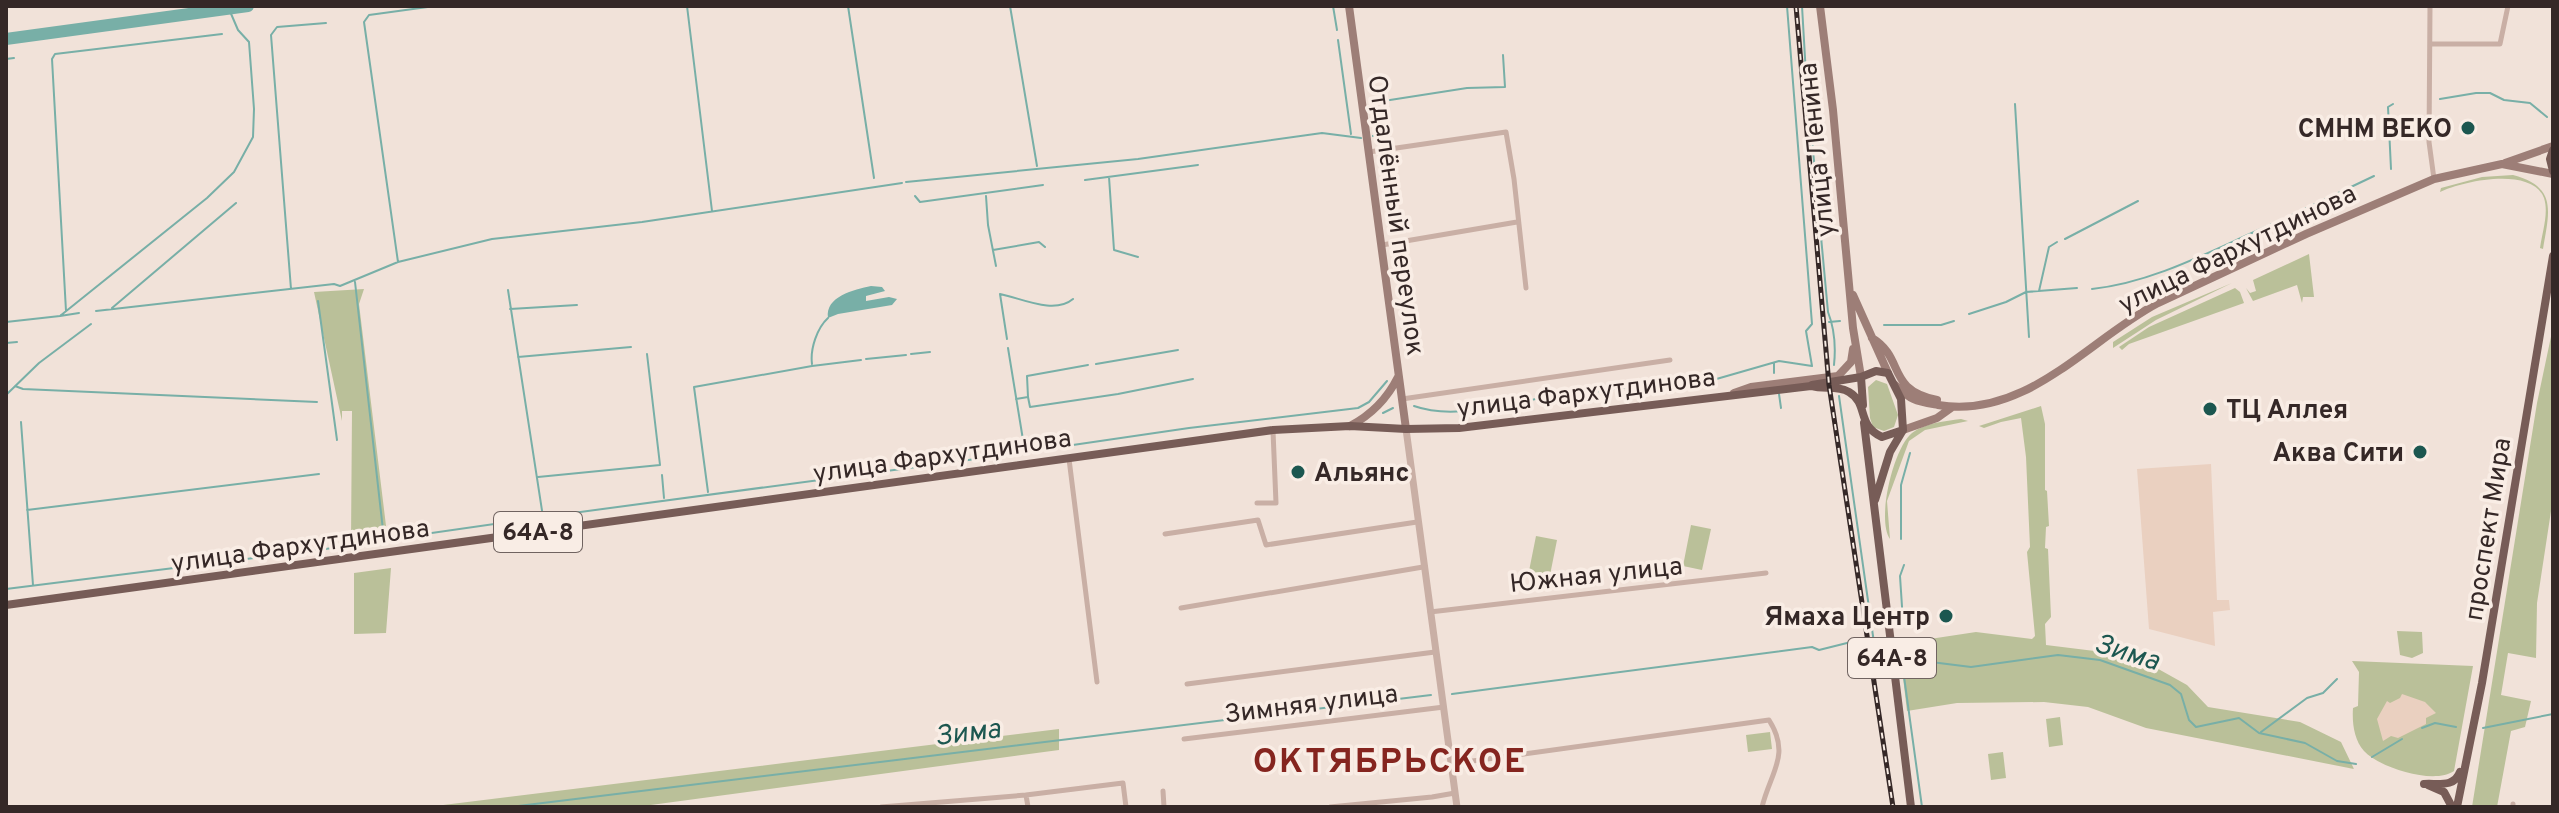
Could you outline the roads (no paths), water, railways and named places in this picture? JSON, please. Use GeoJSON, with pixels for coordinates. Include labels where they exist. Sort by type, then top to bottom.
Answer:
{"type":"FeatureCollection","features":[{"type":"Feature","properties":{"kind":"main road","name":"Отдалённый переулок"},"geometry":{"type":"LineString","coordinates":[[1349,6],[1406,429]]}},
{"type":"Feature","properties":{"kind":"main road","name":"улица Ленина"},"geometry":{"type":"LineString","coordinates":[[1820,6],[1853,328],[1861,377]]}},
{"type":"Feature","properties":{"kind":"main road"},"geometry":{"type":"LineString","coordinates":[[2502,164],[2553,148]]}},
{"type":"Feature","properties":{"kind":"main road"},"geometry":{"type":"LineString","coordinates":[[2553,148],[2550,159],[2553,173]]}},
{"type":"Feature","properties":{"kind":"main road","name":"улица Фархутдинова"},"geometry":{"type":"LineString","coordinates":[[1895,384],[1913,401],[1952,407],[1985,403],[2025,390],[2062,370],[2123,322],[2158,303],[2434,179],[2502,164],[2553,173]]}},
{"type":"Feature","properties":{"kind":"main road","name":"проспект Мира"},"geometry":{"type":"LineString","coordinates":[[2454,807],[2482,683],[2553,256]]}},
{"type":"Feature","properties":{"kind":"main road","name":"улица Ленина"},"geometry":{"type":"LineString","coordinates":[[1851,291],[1888,373]]}},
{"type":"Feature","properties":{"kind":"main road"},"geometry":{"type":"LineString","coordinates":[[1731,395],[1751,387],[1838,376],[1851,362],[1853,328]]}},
{"type":"Feature","properties":{"kind":"main road"},"geometry":{"type":"LineString","coordinates":[[1872,338],[1883,347],[1899,377],[1914,394],[1939,400],[1952,407]]}},
{"type":"Feature","properties":{"kind":"main road"},"geometry":{"type":"LineString","coordinates":[[1811,386],[1861,377],[1876,371],[1888,373],[1901,399],[1903,430],[1882,437],[1871,432],[1864,423]]}},
{"type":"Feature","properties":{"kind":"main road"},"geometry":{"type":"LineString","coordinates":[[1350,426],[1372,411],[1393,388],[1398,376]]}},
{"type":"Feature","properties":{"kind":"main road","name":"64А-8"},"geometry":{"type":"LineString","coordinates":[[1861,377],[1873,508],[1911,807]]}},
{"type":"Feature","properties":{"kind":"main road","name":"улица Фархутдинова"},"geometry":{"type":"LineString","coordinates":[[6,605],[1273,430],[1350,426],[1406,429],[1516,423],[1811,386],[1849,392],[1859,401],[1864,423]]}},
{"type":"Feature","properties":{"kind":"main road","name":"улица Фархутдинова"},"geometry":{"type":"LineString","coordinates":[[1903,430],[1937,418],[1952,407]]}},
{"type":"Feature","properties":{"kind":"main road","name":"64А-8"},"geometry":{"type":"LineString","coordinates":[[1873,508],[1890,452],[1903,430]]}},
{"type":"Feature","properties":{"kind":"main road"},"geometry":{"type":"LineString","coordinates":[[2424,784],[2455,781],[2470,741]]}},
{"type":"Feature","properties":{"kind":"main road"},"geometry":{"type":"LineString","coordinates":[[2424,784],[2460,789]]}},
{"type":"Feature","properties":{"kind":"main road"},"geometry":{"type":"LineString","coordinates":[[2424,784],[2444,792],[2454,807]]}},
{"type":"Feature","properties":{"kind":"street"},"geometry":{"type":"LineString","coordinates":[[2430,6],[2429,142],[2434,179]]}},
{"type":"Feature","properties":{"kind":"street"},"geometry":{"type":"LineString","coordinates":[[2430,44],[2500,44],[2508,6]]}},
{"type":"Feature","properties":{"kind":"street"},"geometry":{"type":"LineString","coordinates":[[1369,152],[1506,132],[1526,288]]}},
{"type":"Feature","properties":{"kind":"street"},"geometry":{"type":"LineString","coordinates":[[1381,246],[1517,222]]}},
{"type":"Feature","properties":{"kind":"street"},"geometry":{"type":"LineString","coordinates":[[1402,399],[1670,360]]}},
{"type":"Feature","properties":{"kind":"street"},"geometry":{"type":"LineString","coordinates":[[1406,429],[1457,807]]}},
{"type":"Feature","properties":{"kind":"street"},"geometry":{"type":"LineString","coordinates":[[1257,503],[1276,503],[1273,430]]}},
{"type":"Feature","properties":{"kind":"street"},"geometry":{"type":"LineString","coordinates":[[1069,458],[1097,682]]}},
{"type":"Feature","properties":{"kind":"street"},"geometry":{"type":"LineString","coordinates":[[1165,534],[1258,520],[1266,545],[1417,522]]}},
{"type":"Feature","properties":{"kind":"street"},"geometry":{"type":"LineString","coordinates":[[1181,608],[1423,567]]}},
{"type":"Feature","properties":{"kind":"street","name":"Южная улица"},"geometry":{"type":"LineString","coordinates":[[1429,612],[1766,573]]}},
{"type":"Feature","properties":{"kind":"street","name":"Зимняя улица"},"geometry":{"type":"LineString","coordinates":[[1187,684],[1435,652]]}},
{"type":"Feature","properties":{"kind":"street","name":"Зимняя улица"},"geometry":{"type":"LineString","coordinates":[[1184,739],[1444,707]]}},
{"type":"Feature","properties":{"kind":"street"},"geometry":{"type":"LineString","coordinates":[[1451,764],[1769,720],[1778,734],[1781,760],[1771,776],[1762,807]]}},
{"type":"Feature","properties":{"kind":"street"},"geometry":{"type":"LineString","coordinates":[[881,807],[1123,783],[1126,807]]}},
{"type":"Feature","properties":{"kind":"street"},"geometry":{"type":"LineString","coordinates":[[1163,791],[1164,807]]}},
{"type":"Feature","properties":{"kind":"street"},"geometry":{"type":"LineString","coordinates":[[1330,807],[1455,793]]}},
{"type":"Feature","properties":{"kind":"street"},"geometry":{"type":"LineString","coordinates":[[1026,795],[1028,807]]}},
{"type":"Feature","properties":{"kind":"water"},"geometry":{"type":"Polygon","coordinates":[[[871,286],[882,287],[885,291],[866,296],[866,301],[889,297],[897,299],[892,305],[828,318],[828,310],[836,299],[871,286]]]}},
{"type":"Feature","properties":{"kind":"waterway"},"geometry":{"type":"LineString","coordinates":[[6,39],[248,6]]}},
{"type":"Feature","properties":{"kind":"waterway"},"geometry":{"type":"LineString","coordinates":[[398,262],[364,22],[369,15],[435,6]]}},
{"type":"Feature","properties":{"kind":"waterway"},"geometry":{"type":"LineString","coordinates":[[687,6],[712,211]]}},
{"type":"Feature","properties":{"kind":"waterway"},"geometry":{"type":"LineString","coordinates":[[848,6],[874,178]]}},
{"type":"Feature","properties":{"kind":"waterway"},"geometry":{"type":"LineString","coordinates":[[1010,6],[1037,166]]}},
{"type":"Feature","properties":{"kind":"waterway"},"geometry":{"type":"LineString","coordinates":[[1333,6],[1337,30]]}},
{"type":"Feature","properties":{"kind":"waterway"},"geometry":{"type":"LineString","coordinates":[[1414,406],[1447,412],[1464,411],[1692,377],[1706,382],[1779,361],[1812,366],[1806,331],[1812,324],[1787,6]]}},
{"type":"Feature","properties":{"kind":"waterway"},"geometry":{"type":"LineString","coordinates":[[1802,6],[1834,365]]}},
{"type":"Feature","properties":{"kind":"waterway"},"geometry":{"type":"LineString","coordinates":[[6,322],[60,316],[207,198],[234,172],[253,137],[254,109],[249,42],[238,30],[229,9]]}},
{"type":"Feature","properties":{"kind":"waterway"},"geometry":{"type":"LineString","coordinates":[[291,289],[271,35],[277,27],[326,23]]}},
{"type":"Feature","properties":{"kind":"waterway"},"geometry":{"type":"LineString","coordinates":[[66,311],[52,59],[55,54],[222,34]]}},
{"type":"Feature","properties":{"kind":"waterway"},"geometry":{"type":"LineString","coordinates":[[1338,40],[1351,134]]}},
{"type":"Feature","properties":{"kind":"waterway"},"geometry":{"type":"LineString","coordinates":[[1390,100],[1467,88],[1505,87],[1503,55]]}},
{"type":"Feature","properties":{"kind":"waterway"},"geometry":{"type":"LineString","coordinates":[[6,59],[14,58]]}},
{"type":"Feature","properties":{"kind":"waterway"},"geometry":{"type":"LineString","coordinates":[[2440,99],[2490,93],[2504,100],[2530,103],[2547,117]]}},
{"type":"Feature","properties":{"kind":"waterway"},"geometry":{"type":"LineString","coordinates":[[1373,136],[1379,133],[1374,102],[1380,101]]}},
{"type":"Feature","properties":{"kind":"waterway"},"geometry":{"type":"LineString","coordinates":[[2015,104],[2029,337]]}},
{"type":"Feature","properties":{"kind":"waterway"},"geometry":{"type":"LineString","coordinates":[[2391,169],[2388,107],[2393,104]]}},
{"type":"Feature","properties":{"kind":"waterway"},"geometry":{"type":"LineString","coordinates":[[906,182],[1138,159],[1322,133],[1361,138]]}},
{"type":"Feature","properties":{"kind":"waterway"},"geometry":{"type":"LineString","coordinates":[[1085,180],[1198,165]]}},
{"type":"Feature","properties":{"kind":"waterway"},"geometry":{"type":"LineString","coordinates":[[2290,216],[2374,176]]}},
{"type":"Feature","properties":{"kind":"waterway"},"geometry":{"type":"LineString","coordinates":[[1109,177],[1114,250],[1138,257]]}},
{"type":"Feature","properties":{"kind":"waterway"},"geometry":{"type":"LineString","coordinates":[[96,311],[334,284],[340,286],[398,262],[492,239],[642,222],[902,183]]}},
{"type":"Feature","properties":{"kind":"waterway"},"geometry":{"type":"LineString","coordinates":[[915,196],[920,202],[1043,185]]}},
{"type":"Feature","properties":{"kind":"waterway"},"geometry":{"type":"LineString","coordinates":[[986,196],[996,266]]}},
{"type":"Feature","properties":{"kind":"waterway"},"geometry":{"type":"LineString","coordinates":[[2065,239],[2138,201]]}},
{"type":"Feature","properties":{"kind":"waterway"},"geometry":{"type":"LineString","coordinates":[[112,308],[236,203]]}},
{"type":"Feature","properties":{"kind":"waterway"},"geometry":{"type":"LineString","coordinates":[[2092,289],[2162,272],[2272,224]]}},
{"type":"Feature","properties":{"kind":"waterway"},"geometry":{"type":"LineString","coordinates":[[993,250],[1039,242],[1045,247]]}},
{"type":"Feature","properties":{"kind":"waterway"},"geometry":{"type":"LineString","coordinates":[[2039,291],[2049,247],[2057,242]]}},
{"type":"Feature","properties":{"kind":"waterway"},"geometry":{"type":"LineString","coordinates":[[355,282],[384,539]]}},
{"type":"Feature","properties":{"kind":"waterway"},"geometry":{"type":"LineString","coordinates":[[1969,314],[2026,292],[2077,288]]}},
{"type":"Feature","properties":{"kind":"waterway"},"geometry":{"type":"LineString","coordinates":[[508,290],[543,517],[1013,454]]}},
{"type":"Feature","properties":{"kind":"waterway"},"geometry":{"type":"LineString","coordinates":[[1007,339],[1000,294],[1047,306],[1065,304],[1073,299]]}},
{"type":"Feature","properties":{"kind":"waterway"},"geometry":{"type":"LineString","coordinates":[[318,301],[337,440]]}},
{"type":"Feature","properties":{"kind":"waterway"},"geometry":{"type":"LineString","coordinates":[[510,309],[577,305]]}},
{"type":"Feature","properties":{"kind":"waterway"},"geometry":{"type":"LineString","coordinates":[[60,316],[79,313]]}},
{"type":"Feature","properties":{"kind":"waterway"},"geometry":{"type":"LineString","coordinates":[[812,364],[815,339],[828,318]]}},
{"type":"Feature","properties":{"kind":"waterway"},"geometry":{"type":"LineString","coordinates":[[1829,322],[1840,321]]}},
{"type":"Feature","properties":{"kind":"waterway"},"geometry":{"type":"LineString","coordinates":[[1884,325],[1941,325],[1954,321]]}},
{"type":"Feature","properties":{"kind":"waterway"},"geometry":{"type":"LineString","coordinates":[[6,395],[39,363],[91,324]]}},
{"type":"Feature","properties":{"kind":"waterway"},"geometry":{"type":"LineString","coordinates":[[6,343],[17,342]]}},
{"type":"Feature","properties":{"kind":"waterway"},"geometry":{"type":"LineString","coordinates":[[518,357],[631,347]]}},
{"type":"Feature","properties":{"kind":"waterway"},"geometry":{"type":"LineString","coordinates":[[1008,348],[1025,452],[1358,408],[1369,402],[1387,381]]}},
{"type":"Feature","properties":{"kind":"waterway"},"geometry":{"type":"LineString","coordinates":[[1096,364],[1178,350]]}},
{"type":"Feature","properties":{"kind":"waterway"},"geometry":{"type":"LineString","coordinates":[[911,354],[930,352]]}},
{"type":"Feature","properties":{"kind":"waterway"},"geometry":{"type":"LineString","coordinates":[[538,477],[660,465],[647,354]]}},
{"type":"Feature","properties":{"kind":"waterway"},"geometry":{"type":"LineString","coordinates":[[866,359],[906,355]]}},
{"type":"Feature","properties":{"kind":"waterway"},"geometry":{"type":"LineString","coordinates":[[708,492],[694,387],[861,360]]}},
{"type":"Feature","properties":{"kind":"waterway"},"geometry":{"type":"LineString","coordinates":[[1774,363],[1774,373]]}},
{"type":"Feature","properties":{"kind":"waterway"},"geometry":{"type":"LineString","coordinates":[[1028,397],[1027,376],[1088,365]]}},
{"type":"Feature","properties":{"kind":"waterway"},"geometry":{"type":"LineString","coordinates":[[1016,399],[1028,397],[1030,407],[1193,379]]}},
{"type":"Feature","properties":{"kind":"waterway"},"geometry":{"type":"LineString","coordinates":[[15,386],[23,389],[317,402]]}},
{"type":"Feature","properties":{"kind":"waterway"},"geometry":{"type":"LineString","coordinates":[[1779,394],[1781,408]]}},
{"type":"Feature","properties":{"kind":"waterway"},"geometry":{"type":"LineString","coordinates":[[1839,396],[1874,643]]}},
{"type":"Feature","properties":{"kind":"waterway"},"geometry":{"type":"LineString","coordinates":[[1383,413],[1393,408]]}},
{"type":"Feature","properties":{"kind":"waterway"},"geometry":{"type":"LineString","coordinates":[[21,422],[33,585]]}},
{"type":"Feature","properties":{"kind":"waterway"},"geometry":{"type":"LineString","coordinates":[[1901,539],[1901,485],[1910,453]]}},
{"type":"Feature","properties":{"kind":"waterway"},"geometry":{"type":"LineString","coordinates":[[27,510],[319,474]]}},
{"type":"Feature","properties":{"kind":"waterway"},"geometry":{"type":"LineString","coordinates":[[662,475],[664,498]]}},
{"type":"Feature","properties":{"kind":"waterway"},"geometry":{"type":"LineString","coordinates":[[355,544],[530,519]]}},
{"type":"Feature","properties":{"kind":"waterway"},"geometry":{"type":"LineString","coordinates":[[6,589],[333,548]]}},
{"type":"Feature","properties":{"kind":"waterway"},"geometry":{"type":"LineString","coordinates":[[1903,622],[1900,576],[1904,565]]}},
{"type":"Feature","properties":{"kind":"waterway","name":"Зима"},"geometry":{"type":"LineString","coordinates":[[1452,694],[1812,647],[1819,650],[1855,641],[1853,652],[1858,671],[1863,669]]}},
{"type":"Feature","properties":{"kind":"waterway"},"geometry":{"type":"LineString","coordinates":[[1903,642],[1902,662],[1922,807]]}},
{"type":"Feature","properties":{"kind":"waterway","name":"Зима"},"geometry":{"type":"LineString","coordinates":[[1901,662],[1923,661],[1971,667],[2058,655],[2100,660],[2170,685],[2181,694],[2189,720],[2196,727],[2239,718],[2259,733],[2305,743],[2337,761],[2356,764]]}},
{"type":"Feature","properties":{"kind":"waterway","name":"Зима"},"geometry":{"type":"LineString","coordinates":[[1878,666],[1885,664]]}},
{"type":"Feature","properties":{"kind":"waterway"},"geometry":{"type":"LineString","coordinates":[[2261,732],[2307,698],[2323,693],[2337,679]]}},
{"type":"Feature","properties":{"kind":"waterway","name":"Зима"},"geometry":{"type":"LineString","coordinates":[[510,807],[1431,695]]}},
{"type":"Feature","properties":{"kind":"waterway","name":"Зима"},"geometry":{"type":"LineString","coordinates":[[2483,728],[2553,714]]}},
{"type":"Feature","properties":{"kind":"waterway","name":"Зима"},"geometry":{"type":"LineString","coordinates":[[2422,728],[2435,723],[2456,727]]}},
{"type":"Feature","properties":{"kind":"waterway","name":"Зима"},"geometry":{"type":"LineString","coordinates":[[2372,757],[2402,739]]}},
{"type":"Feature","properties":{"kind":"railway"},"geometry":{"type":"LineString","coordinates":[[1796,6],[1829,385],[1893,807]]}},
{"type":"Feature","properties":{"kind":"place","name":"СМНМ ВЕКО"},"geometry":{"type":"Point","coordinates":[2468,128]}},
{"type":"Feature","properties":{"kind":"place","name":"ТЦ Аллея"},"geometry":{"type":"Point","coordinates":[2210,409]}},
{"type":"Feature","properties":{"kind":"place","name":"Аква Сити"},"geometry":{"type":"Point","coordinates":[2420,452]}},
{"type":"Feature","properties":{"kind":"place","name":"Альянс"},"geometry":{"type":"Point","coordinates":[1298,472]}},
{"type":"Feature","properties":{"kind":"place","name":"Ямаха Центр"},"geometry":{"type":"Point","coordinates":[1946,616]}},
{"type":"Feature","properties":{"kind":"district","name":"ОКТЯБРЬСКОЕ"},"geometry":{"type":"Point","coordinates":[1390,760]}}]}
